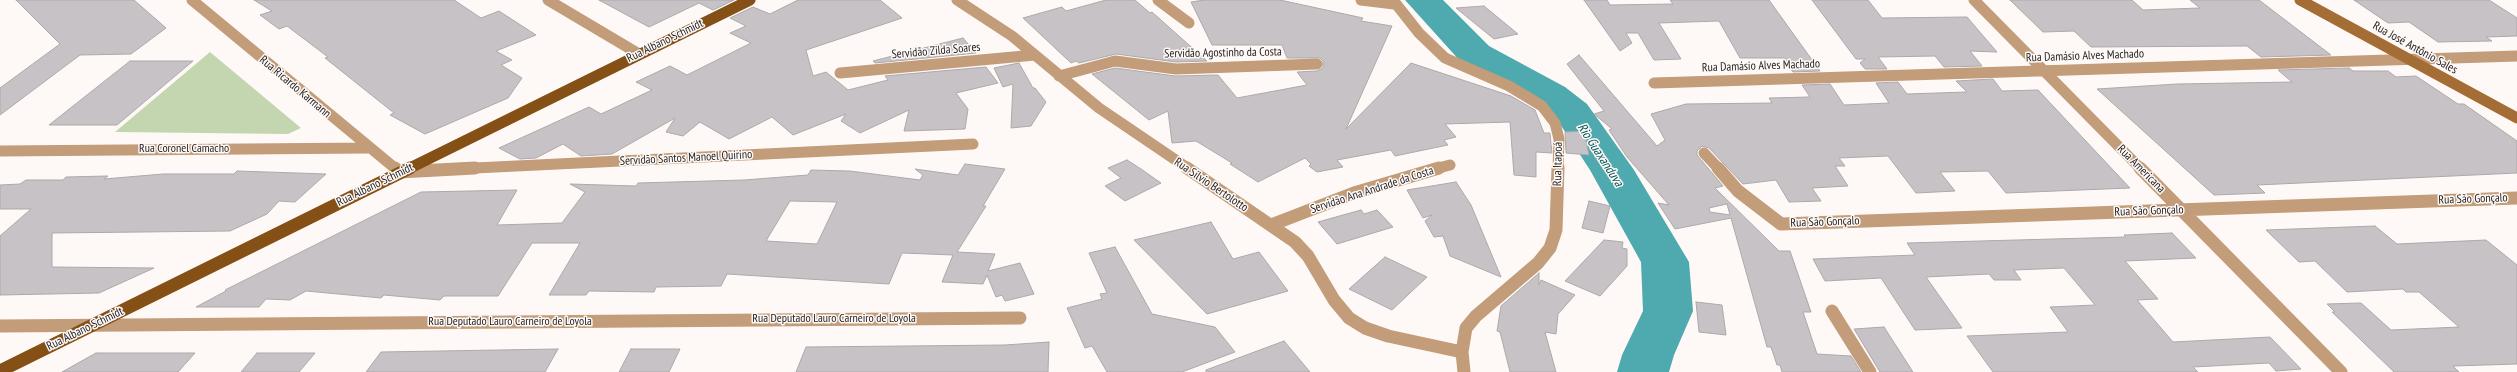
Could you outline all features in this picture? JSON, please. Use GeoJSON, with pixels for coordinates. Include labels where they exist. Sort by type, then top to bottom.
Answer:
{"type":"FeatureCollection","features":[{"type":"Feature","properties":{"kind":"main road","name":"Rua Albano Schmidt"},"geometry":{"type":"LineString","coordinates":[[0,371],[399,172],[750,0]]}},
{"type":"Feature","properties":{"kind":"street","name":"Rua Ricardo Karmann"},"geometry":{"type":"LineString","coordinates":[[192,0],[368,148],[399,172]]}},
{"type":"Feature","properties":{"kind":"street"},"geometry":{"type":"LineString","coordinates":[[548,0],[639,54]]}},
{"type":"Feature","properties":{"kind":"street","name":"Rua Sílvio Bertolotto"},"geometry":{"type":"LineString","coordinates":[[957,0],[1012,36],[1059,76],[1105,112],[1295,242],[1308,256],[1334,300],[1349,318],[1365,328],[1388,336],[1462,352]]}},
{"type":"Feature","properties":{"kind":"street"},"geometry":{"type":"LineString","coordinates":[[1158,0],[1189,23]]}},
{"type":"Feature","properties":{"kind":"street"},"geometry":{"type":"LineString","coordinates":[[1361,0],[1393,2]]}},
{"type":"Feature","properties":{"kind":"street","name":"Rua Americana"},"geometry":{"type":"LineString","coordinates":[[1974,0],[2341,372]]}},
{"type":"Feature","properties":{"kind":"street","name":"Rua José Antônio Sales"},"geometry":{"type":"LineString","coordinates":[[2300,0],[2517,118]]}},
{"type":"Feature","properties":{"kind":"street","name":"Rua Itapoá"},"geometry":{"type":"LineString","coordinates":[[1393,2],[1419,33],[1445,58],[1509,86],[1542,106],[1555,123],[1560,139],[1556,230],[1550,248],[1521,279],[1476,316],[1466,328],[1462,352],[1464,372]]}},
{"type":"Feature","properties":{"kind":"street","name":"Servidão Zilda Soares"},"geometry":{"type":"LineString","coordinates":[[840,73],[1035,54]]}},
{"type":"Feature","properties":{"kind":"street","name":"Rua Damásio Alves Machado"},"geometry":{"type":"LineString","coordinates":[[1654,83],[2517,56]]}},
{"type":"Feature","properties":{"kind":"street","name":"Servidão Agostinho da Costa"},"geometry":{"type":"LineString","coordinates":[[1059,76],[1115,61],[1176,69],[1317,64]]}},
{"type":"Feature","properties":{"kind":"street","name":"Servidão Santos Manoel Quirino"},"geometry":{"type":"LineString","coordinates":[[399,172],[974,144]]}},
{"type":"Feature","properties":{"kind":"street","name":"Rua Coronel Camacho"},"geometry":{"type":"LineString","coordinates":[[0,151],[368,148]]}},
{"type":"Feature","properties":{"kind":"street","name":"Rua São Gonçalo"},"geometry":{"type":"LineString","coordinates":[[1704,153],[1738,191],[1781,224],[2517,198]]}},
{"type":"Feature","properties":{"kind":"street","name":"Servidão Ana Andrade da Costa"},"geometry":{"type":"LineString","coordinates":[[1271,225],[1354,193],[1450,165]]}},
{"type":"Feature","properties":{"kind":"street"},"geometry":{"type":"LineString","coordinates":[[1832,311],[1870,372]]}},
{"type":"Feature","properties":{"kind":"street","name":"Rua Deputado Lauro Carneiro de Loyola"},"geometry":{"type":"LineString","coordinates":[[0,326],[1020,318]]}},
{"type":"Feature","properties":{"kind":"green space"},"geometry":{"type":"Polygon","coordinates":[[[210,52],[301,128],[288,134],[115,132],[210,52]]]}},
{"type":"Feature","properties":{"kind":"building"},"geometry":{"type":"Polygon","coordinates":[[[16,0],[134,0],[166,28],[131,54],[80,55],[0,115],[0,88],[60,44],[16,0]]]}},
{"type":"Feature","properties":{"kind":"building"},"geometry":{"type":"Polygon","coordinates":[[[254,0],[454,0],[481,18],[499,11],[536,35],[496,51],[512,60],[501,65],[522,78],[508,98],[425,134],[390,115],[394,113],[325,58],[328,57],[287,26],[279,29],[260,15],[272,11],[254,0]]]}},
{"type":"Feature","properties":{"kind":"building"},"geometry":{"type":"Polygon","coordinates":[[[599,0],[734,0],[713,10],[699,3],[649,27],[599,0]]]}},
{"type":"Feature","properties":{"kind":"building"},"geometry":{"type":"Polygon","coordinates":[[[798,0],[880,0],[902,18],[806,50],[813,76],[826,72],[848,90],[888,80],[885,76],[986,67],[998,83],[956,93],[968,109],[965,129],[904,131],[909,110],[860,133],[841,121],[846,114],[793,135],[772,117],[729,139],[700,122],[683,136],[666,132],[675,118],[612,154],[581,156],[563,144],[536,158],[520,159],[499,148],[589,107],[601,114],[652,90],[636,82],[670,66],[687,75],[751,43],[730,33],[746,26],[730,18],[753,7],[770,14],[798,0]]]}},
{"type":"Feature","properties":{"kind":"building"},"geometry":{"type":"Polygon","coordinates":[[[1106,0],[1135,0],[1150,13],[1152,12],[1207,61],[1176,62],[1116,54],[1079,63],[1076,61],[1071,63],[1023,18],[1062,7],[1066,11],[1106,0]]]}},
{"type":"Feature","properties":{"kind":"building"},"geometry":{"type":"Polygon","coordinates":[[[1204,0],[1280,0],[1363,18],[1361,21],[1392,26],[1346,129],[1411,63],[1511,96],[1535,110],[1544,133],[1550,133],[1552,153],[1536,152],[1536,177],[1514,175],[1510,122],[1445,124],[1456,137],[1444,140],[1448,145],[1395,156],[1391,150],[1337,160],[1343,167],[1317,172],[1309,166],[1311,164],[1305,158],[1258,182],[1230,164],[1232,163],[1196,141],[1172,143],[1168,111],[1149,120],[1092,74],[1115,68],[1175,76],[1218,75],[1237,98],[1307,85],[1297,72],[1317,71],[1323,68],[1323,61],[1320,58],[1287,58],[1282,45],[1212,45],[1191,2],[1204,0]]]}},
{"type":"Feature","properties":{"kind":"building"},"geometry":{"type":"Polygon","coordinates":[[[1584,0],[1607,0],[1610,5],[1673,4],[1670,0],[1769,0],[1820,71],[1793,72],[1784,58],[1740,58],[1719,21],[1659,23],[1681,59],[1654,60],[1638,33],[1626,33],[1632,43],[1620,51],[1584,0]]]}},
{"type":"Feature","properties":{"kind":"building"},"geometry":{"type":"Polygon","coordinates":[[[1812,0],[1868,0],[1882,18],[1967,17],[1997,52],[1970,51],[1982,66],[1944,67],[1935,56],[1878,57],[1887,69],[1865,69],[1860,63],[1865,59],[1856,59],[1812,0]]]}},
{"type":"Feature","properties":{"kind":"building"},"geometry":{"type":"Polygon","coordinates":[[[2010,0],[2132,0],[2143,10],[2200,8],[2190,0],[2259,0],[2331,55],[2261,57],[2247,46],[2091,47],[2074,31],[2043,32],[2010,0]]]}},
{"type":"Feature","properties":{"kind":"building"},"geometry":{"type":"Polygon","coordinates":[[[2354,0],[2489,0],[2517,18],[2517,36],[2486,37],[2492,41],[2438,42],[2409,22],[2388,23],[2354,0]]]}},
{"type":"Feature","properties":{"kind":"building"},"geometry":{"type":"Polygon","coordinates":[[[1484,6],[1518,34],[1494,39],[1456,8],[1484,6]]]}},
{"type":"Feature","properties":{"kind":"building"},"geometry":{"type":"Polygon","coordinates":[[[963,38],[976,53],[875,63],[873,61],[963,38]]]}},
{"type":"Feature","properties":{"kind":"building"},"geometry":{"type":"Polygon","coordinates":[[[1579,55],[1657,146],[1665,140],[1651,114],[1686,104],[1772,103],[1769,98],[1810,97],[1802,85],[1830,84],[1844,105],[1889,103],[1876,83],[1898,82],[1907,94],[1967,92],[1956,81],[1993,79],[2002,91],[2038,90],[2130,188],[2006,193],[1988,171],[1940,172],[1955,191],[1916,193],[1888,156],[1839,158],[1845,166],[1835,166],[1848,186],[1812,188],[1821,201],[1789,202],[1776,180],[1743,184],[1709,148],[1702,146],[1697,151],[1697,155],[1723,186],[1715,188],[1779,251],[1790,251],[1811,312],[1803,312],[1817,354],[1851,356],[1861,372],[1782,372],[1780,365],[1777,365],[1771,347],[1767,347],[1731,218],[1675,229],[1658,203],[1669,205],[1627,157],[1609,130],[1612,129],[1594,114],[1604,111],[1567,64],[1579,55]],[[1727,204],[1709,208],[1710,212],[1730,215],[1727,204]]]}},
{"type":"Feature","properties":{"kind":"building"},"geometry":{"type":"Polygon","coordinates":[[[130,61],[193,61],[117,125],[49,125],[130,61]]]}},
{"type":"Feature","properties":{"kind":"building"},"geometry":{"type":"Polygon","coordinates":[[[1019,63],[1033,88],[1035,88],[1046,102],[1031,126],[1011,128],[1013,84],[1003,87],[994,68],[1019,63]]]}},
{"type":"Feature","properties":{"kind":"building"},"geometry":{"type":"Polygon","coordinates":[[[2349,68],[2353,71],[2388,71],[2396,77],[2416,76],[2458,104],[2464,104],[2517,141],[2517,173],[2257,185],[2265,193],[2214,195],[2097,89],[2177,84],[2292,82],[2278,70],[2349,68]]]}},
{"type":"Feature","properties":{"kind":"building"},"geometry":{"type":"Polygon","coordinates":[[[1584,131],[1589,155],[1566,153],[1565,132],[1584,131]]]}},
{"type":"Feature","properties":{"kind":"building"},"geometry":{"type":"Polygon","coordinates":[[[1127,160],[1161,183],[1125,201],[1105,186],[1121,178],[1108,168],[1127,160]]]}},
{"type":"Feature","properties":{"kind":"building"},"geometry":{"type":"Polygon","coordinates":[[[965,164],[1005,169],[983,206],[986,206],[957,252],[995,254],[988,271],[1020,263],[1034,294],[1005,301],[1002,295],[996,297],[987,275],[983,284],[942,282],[953,255],[902,253],[889,284],[727,274],[721,286],[656,287],[654,292],[589,291],[586,295],[549,295],[580,243],[532,243],[498,296],[444,296],[440,300],[384,295],[381,298],[306,291],[290,300],[266,299],[259,307],[196,307],[226,291],[225,290],[421,192],[517,190],[497,225],[562,223],[585,192],[570,184],[636,186],[638,183],[744,180],[808,175],[811,170],[850,171],[920,180],[923,175],[915,169],[958,175],[965,164]],[[790,201],[766,241],[817,244],[837,202],[790,201]]]}},
{"type":"Feature","properties":{"kind":"building"},"geometry":{"type":"Polygon","coordinates":[[[237,171],[326,174],[295,202],[279,201],[267,214],[230,231],[52,233],[52,267],[154,268],[99,293],[0,295],[0,236],[31,209],[0,209],[0,185],[20,184],[26,180],[63,180],[66,177],[108,176],[104,179],[163,174],[234,174],[237,171]]]}},
{"type":"Feature","properties":{"kind":"building"},"geometry":{"type":"Polygon","coordinates":[[[1456,182],[1471,205],[1501,277],[1450,256],[1443,236],[1434,237],[1425,221],[1432,215],[1423,218],[1407,190],[1456,182]]]}},
{"type":"Feature","properties":{"kind":"building"},"geometry":{"type":"Polygon","coordinates":[[[1589,201],[1610,206],[1603,233],[1582,228],[1589,201]]]}},
{"type":"Feature","properties":{"kind":"building"},"geometry":{"type":"Polygon","coordinates":[[[1361,210],[1364,214],[1377,210],[1393,227],[1337,244],[1318,222],[1361,210]]]}},
{"type":"Feature","properties":{"kind":"building"},"geometry":{"type":"Polygon","coordinates":[[[1211,222],[1233,259],[1259,252],[1288,291],[1207,314],[1134,240],[1211,222]]]}},
{"type":"Feature","properties":{"kind":"building"},"geometry":{"type":"Polygon","coordinates":[[[2375,226],[2397,244],[2486,240],[2517,265],[2517,364],[2453,366],[2459,372],[2394,372],[2332,312],[2335,312],[2327,304],[2361,303],[2391,330],[2459,327],[2419,292],[2406,292],[2403,289],[2347,292],[2315,261],[2299,262],[2266,230],[2375,226]]]}},
{"type":"Feature","properties":{"kind":"building"},"geometry":{"type":"Polygon","coordinates":[[[2172,233],[2196,258],[2125,261],[2158,299],[2137,300],[2173,342],[2270,337],[2301,369],[2276,371],[2269,363],[2193,367],[2198,372],[1993,372],[1967,336],[2068,332],[2050,307],[2095,305],[2064,268],[2014,270],[2021,280],[1994,280],[1989,274],[1926,277],[1962,328],[1915,330],[1881,278],[1825,281],[1813,259],[1915,255],[1907,243],[2126,237],[2124,235],[2172,233]]]}},
{"type":"Feature","properties":{"kind":"building"},"geometry":{"type":"Polygon","coordinates":[[[1604,240],[1623,242],[1622,248],[1627,249],[1627,266],[1600,296],[1565,281],[1604,240]]]}},
{"type":"Feature","properties":{"kind":"building"},"geometry":{"type":"Polygon","coordinates":[[[1115,247],[1152,314],[1215,327],[1235,352],[1182,372],[1107,372],[1092,346],[1085,348],[1067,308],[1102,299],[1100,294],[1107,293],[1089,253],[1115,247]]]}},
{"type":"Feature","properties":{"kind":"building"},"geometry":{"type":"Polygon","coordinates":[[[1385,257],[1427,277],[1392,310],[1349,289],[1385,257]]]}},
{"type":"Feature","properties":{"kind":"building"},"geometry":{"type":"Polygon","coordinates":[[[1539,273],[1539,285],[1541,280],[1575,295],[1558,314],[1556,334],[1545,332],[1556,372],[1510,372],[1500,332],[1497,331],[1501,306],[1539,273]]]}},
{"type":"Feature","properties":{"kind":"building"},"geometry":{"type":"Polygon","coordinates":[[[1696,302],[1722,305],[1726,335],[1699,332],[1696,302]]]}},
{"type":"Feature","properties":{"kind":"building"},"geometry":{"type":"Polygon","coordinates":[[[1884,327],[1913,372],[1880,372],[1854,329],[1884,327]]]}},
{"type":"Feature","properties":{"kind":"building"},"geometry":{"type":"Polygon","coordinates":[[[1284,341],[1310,372],[1206,372],[1206,370],[1284,341]]]}},
{"type":"Feature","properties":{"kind":"building"},"geometry":{"type":"Polygon","coordinates":[[[1049,342],[1048,372],[796,372],[806,347],[1005,345],[1049,342]]]}},
{"type":"Feature","properties":{"kind":"building"},"geometry":{"type":"Polygon","coordinates":[[[558,349],[545,372],[366,372],[381,352],[558,349]]]}},
{"type":"Feature","properties":{"kind":"building"},"geometry":{"type":"Polygon","coordinates":[[[631,349],[680,349],[669,372],[619,372],[631,349]]]}},
{"type":"Feature","properties":{"kind":"building"},"geometry":{"type":"Polygon","coordinates":[[[96,353],[195,353],[178,372],[62,372],[96,353]]]}},
{"type":"Feature","properties":{"kind":"building"},"geometry":{"type":"Polygon","coordinates":[[[257,353],[315,353],[299,372],[241,372],[257,353]]]}},
{"type":"Feature","properties":{"kind":"waterway","name":"Rio Guaxanduva"},"geometry":{"type":"LineString","coordinates":[[1423,0],[1475,54],[1551,95],[1573,113],[1612,170],[1665,262],[1668,311],[1648,355],[1643,372]]}}]}
